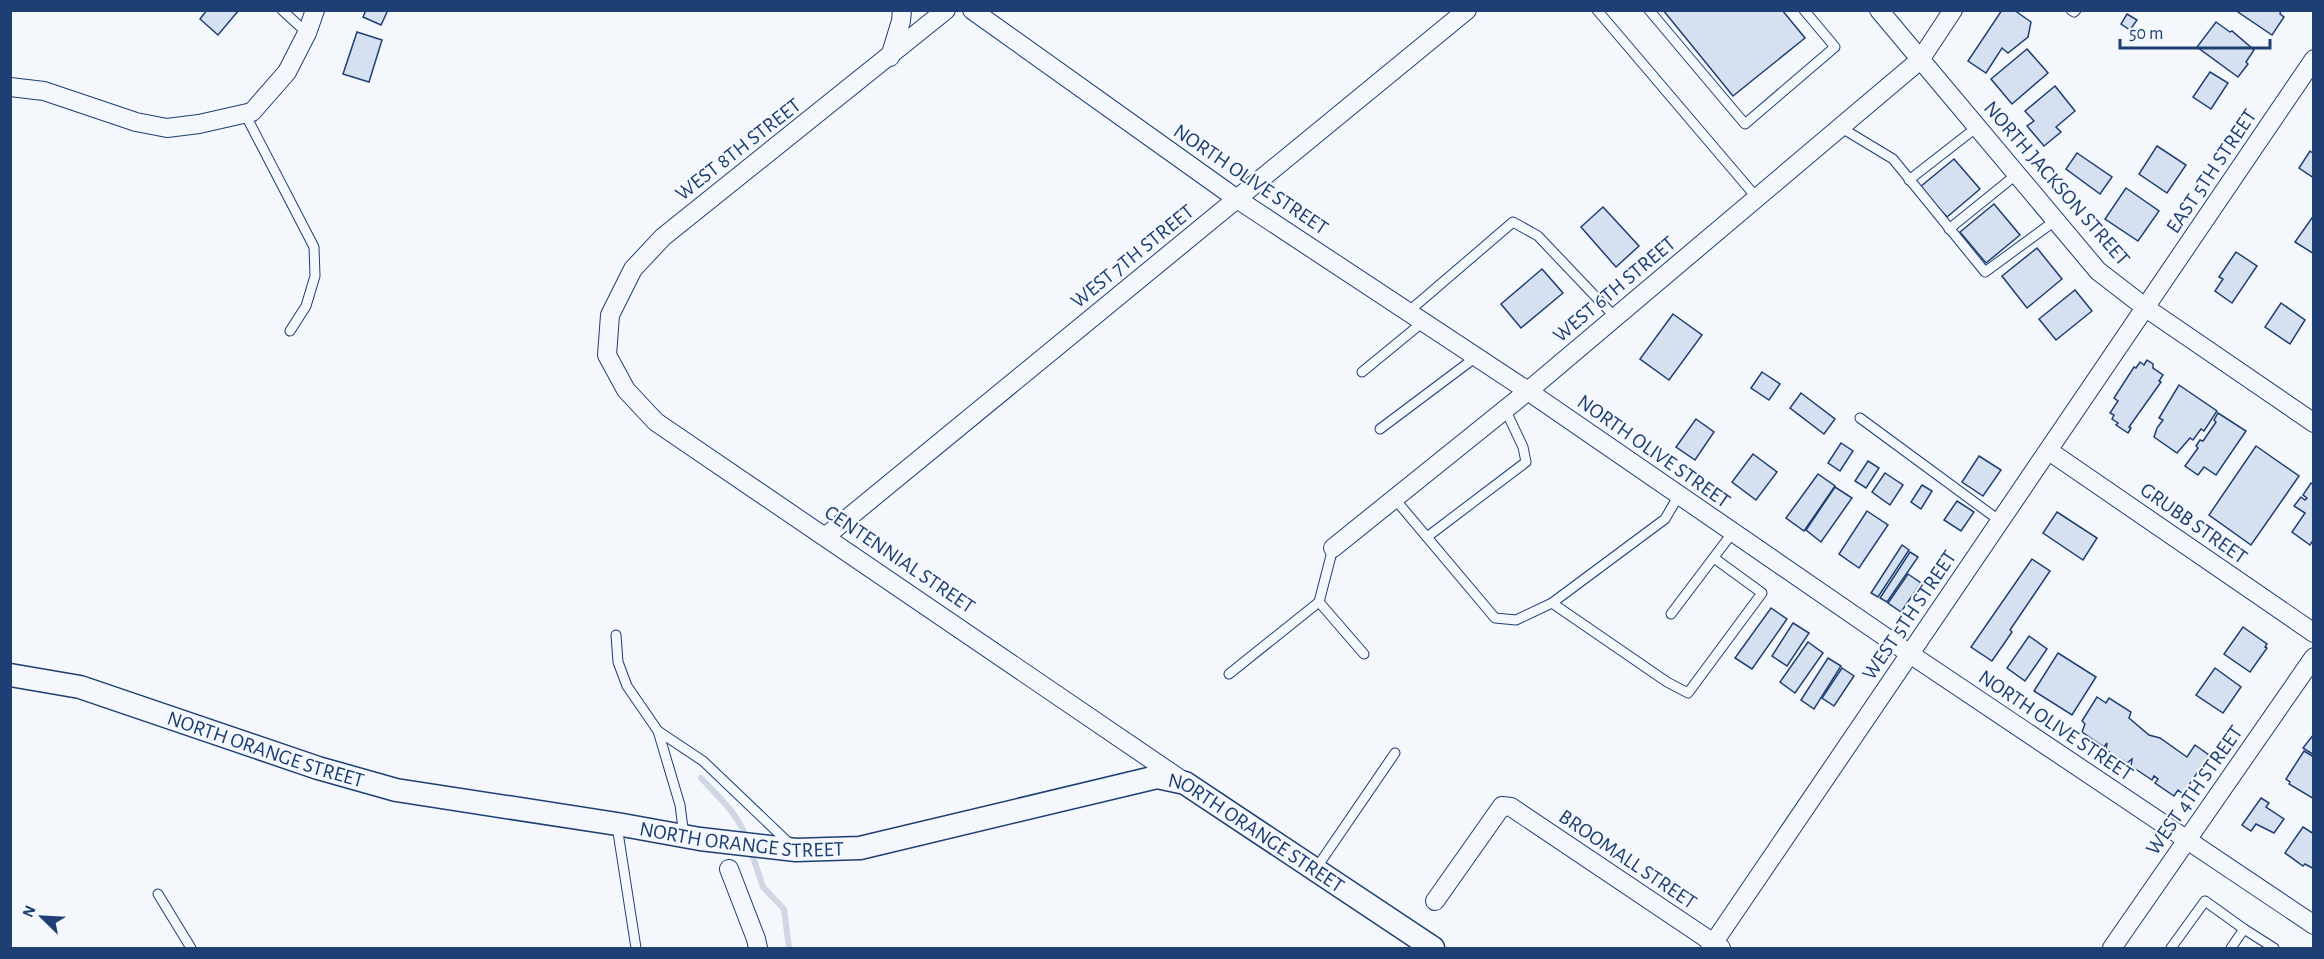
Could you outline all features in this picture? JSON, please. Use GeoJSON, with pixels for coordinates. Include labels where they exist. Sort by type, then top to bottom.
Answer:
{"type":"FeatureCollection","features":[{"type":"Feature","properties":{"kind":"street"},"geometry":{"type":"LineString","coordinates":[[10,87],[44,91],[136,122],[167,128],[245,114],[252,112],[279,83],[307,33],[315,10]]}},
{"type":"Feature","properties":{"kind":"street"},"geometry":{"type":"LineString","coordinates":[[890,57],[902,10]]}},
{"type":"Feature","properties":{"kind":"street","name":"WEST 8TH STREET"},"geometry":{"type":"LineString","coordinates":[[607,355],[610,315],[633,269],[663,237],[946,10]]}},
{"type":"Feature","properties":{"kind":"street","name":"NORTH OLIVE STREET"},"geometry":{"type":"LineString","coordinates":[[972,10],[1237,199],[1528,391],[1911,654],[2313,925]]}},
{"type":"Feature","properties":{"kind":"street","name":"WEST 7TH STREET"},"geometry":{"type":"LineString","coordinates":[[826,536],[1467,10]]}},
{"type":"Feature","properties":{"kind":"street","name":"NORTH JACKSON STREET"},"geometry":{"type":"LineString","coordinates":[[1879,10],[2098,270],[2146,308],[2313,423]]}},
{"type":"Feature","properties":{"kind":"street","name":"WEST 6TH STREET"},"geometry":{"type":"LineString","coordinates":[[1333,548],[1528,391],[1920,60],[1953,10]]}},
{"type":"Feature","properties":{"kind":"street","name":"EAST 5TH STREET"},"geometry":{"type":"LineString","coordinates":[[2146,308],[2313,59]]}},
{"type":"Feature","properties":{"kind":"street","name":"WEST 5TH STREET"},"geometry":{"type":"LineString","coordinates":[[1715,947],[2000,521],[2146,308]]}},
{"type":"Feature","properties":{"kind":"street","name":"CENTENNIAL STREET"},"geometry":{"type":"LineString","coordinates":[[607,355],[626,390],[657,422],[1185,783]]}},
{"type":"Feature","properties":{"kind":"street","name":"GRUBB STREET"},"geometry":{"type":"LineString","coordinates":[[2049,451],[2313,633]]}},
{"type":"Feature","properties":{"kind":"street","name":"WEST 4TH STREET"},"geometry":{"type":"LineString","coordinates":[[2112,948],[2313,657]]}},
{"type":"Feature","properties":{"kind":"street","name":"NORTH ORANGE STREET"},"geometry":{"type":"LineString","coordinates":[[10,675],[80,687],[308,765],[396,790],[684,836],[796,850],[860,848],[1157,777],[1185,783],[1433,948]]}},
{"type":"Feature","properties":{"kind":"street","name":"BROOMALL STREET"},"geometry":{"type":"LineString","coordinates":[[1435,901],[1502,806],[1511,807],[1715,947]]}},
{"type":"Feature","properties":{"kind":"street"},"geometry":{"type":"LineString","coordinates":[[729,869],[758,948]]}},
{"type":"Feature","properties":{"kind":"lane"},"geometry":{"type":"LineString","coordinates":[[282,10],[307,33]]}},
{"type":"Feature","properties":{"kind":"lane"},"geometry":{"type":"LineString","coordinates":[[1597,10],[1756,198]]}},
{"type":"Feature","properties":{"kind":"lane"},"geometry":{"type":"LineString","coordinates":[[1649,10],[1745,124],[1835,47],[1804,10]]}},
{"type":"Feature","properties":{"kind":"lane"},"geometry":{"type":"LineString","coordinates":[[245,114],[314,247],[315,276],[306,306],[290,331]]}},
{"type":"Feature","properties":{"kind":"lane"},"geometry":{"type":"LineString","coordinates":[[1909,180],[1977,127]]}},
{"type":"Feature","properties":{"kind":"lane"},"geometry":{"type":"LineString","coordinates":[[1840,128],[1893,159],[1985,272],[2056,220]]}},
{"type":"Feature","properties":{"kind":"lane"},"geometry":{"type":"LineString","coordinates":[[1949,229],[2017,174]]}},
{"type":"Feature","properties":{"kind":"lane"},"geometry":{"type":"LineString","coordinates":[[1408,312],[1513,222],[1538,236],[1615,317]]}},
{"type":"Feature","properties":{"kind":"lane"},"geometry":{"type":"LineString","coordinates":[[1362,372],[1423,322]]}},
{"type":"Feature","properties":{"kind":"lane"},"geometry":{"type":"LineString","coordinates":[[1380,429],[1476,357]]}},
{"type":"Feature","properties":{"kind":"lane"},"geometry":{"type":"LineString","coordinates":[[1427,537],[1526,462],[1523,447],[1505,409]]}},
{"type":"Feature","properties":{"kind":"lane"},"geometry":{"type":"LineString","coordinates":[[1860,418],[2000,521]]}},
{"type":"Feature","properties":{"kind":"lane"},"geometry":{"type":"LineString","coordinates":[[1394,498],[1495,618],[1516,620],[1552,603],[1665,519],[1679,495]]}},
{"type":"Feature","properties":{"kind":"lane"},"geometry":{"type":"LineString","coordinates":[[1671,614],[1733,532]]}},
{"type":"Feature","properties":{"kind":"lane"},"geometry":{"type":"LineString","coordinates":[[1229,674],[1319,602],[1333,548]]}},
{"type":"Feature","properties":{"kind":"lane"},"geometry":{"type":"LineString","coordinates":[[1552,603],[1666,682],[1688,693],[1762,593],[1714,558]]}},
{"type":"Feature","properties":{"kind":"lane"},"geometry":{"type":"LineString","coordinates":[[1319,602],[1364,654]]}},
{"type":"Feature","properties":{"kind":"lane"},"geometry":{"type":"LineString","coordinates":[[616,635],[618,662],[627,686],[658,730],[680,805],[684,836]]}},
{"type":"Feature","properties":{"kind":"lane"},"geometry":{"type":"LineString","coordinates":[[658,730],[703,761],[796,850]]}},
{"type":"Feature","properties":{"kind":"lane"},"geometry":{"type":"LineString","coordinates":[[1316,870],[1395,753]]}},
{"type":"Feature","properties":{"kind":"lane"},"geometry":{"type":"LineString","coordinates":[[617,824],[636,948]]}},
{"type":"Feature","properties":{"kind":"lane"},"geometry":{"type":"LineString","coordinates":[[158,894],[191,948]]}},
{"type":"Feature","properties":{"kind":"lane"},"geometry":{"type":"LineString","coordinates":[[2171,948],[2205,901],[2274,948]]}},
{"type":"Feature","properties":{"kind":"lane"},"geometry":{"type":"LineString","coordinates":[[2231,948],[2244,929]]}},
{"type":"Feature","properties":{"kind":"building"},"geometry":{"type":"Polygon","coordinates":[[[207,10],[239,10],[218,35],[200,19],[207,10]]]}},
{"type":"Feature","properties":{"kind":"building"},"geometry":{"type":"Polygon","coordinates":[[[366,10],[388,10],[381,25],[363,17],[366,10]]]}},
{"type":"Feature","properties":{"kind":"building"},"geometry":{"type":"Polygon","coordinates":[[[1663,10],[1782,10],[1805,38],[1733,96],[1663,10]]]}},
{"type":"Feature","properties":{"kind":"building"},"geometry":{"type":"Polygon","coordinates":[[[2002,10],[2014,10],[2031,22],[2028,37],[2008,53],[2002,48],[1986,73],[1968,61],[2002,10]]]}},
{"type":"Feature","properties":{"kind":"building"},"geometry":{"type":"Polygon","coordinates":[[[2235,10],[2281,10],[2280,14],[2284,17],[2272,35],[2235,10]]]}},
{"type":"Feature","properties":{"kind":"building"},"geometry":{"type":"Polygon","coordinates":[[[2127,14],[2137,20],[2130,30],[2121,24],[2127,14]]]}},
{"type":"Feature","properties":{"kind":"building"},"geometry":{"type":"Polygon","coordinates":[[[2216,22],[2230,32],[2232,31],[2254,50],[2246,62],[2248,64],[2238,77],[2197,47],[2216,22]]]}},
{"type":"Feature","properties":{"kind":"building"},"geometry":{"type":"Polygon","coordinates":[[[357,32],[382,40],[369,82],[343,74],[357,32]]]}},
{"type":"Feature","properties":{"kind":"building"},"geometry":{"type":"Polygon","coordinates":[[[2027,49],[2048,73],[2012,104],[1991,79],[2027,49]]]}},
{"type":"Feature","properties":{"kind":"building"},"geometry":{"type":"Polygon","coordinates":[[[2210,72],[2228,83],[2211,109],[2193,97],[2210,72]]]}},
{"type":"Feature","properties":{"kind":"building"},"geometry":{"type":"Polygon","coordinates":[[[2055,86],[2075,111],[2056,127],[2061,132],[2044,146],[2027,126],[2034,121],[2025,111],[2055,86]]]}},
{"type":"Feature","properties":{"kind":"building"},"geometry":{"type":"Polygon","coordinates":[[[2157,146],[2186,165],[2167,193],[2139,174],[2157,146]]]}},
{"type":"Feature","properties":{"kind":"building"},"geometry":{"type":"Polygon","coordinates":[[[2310,151],[2314,154],[2314,178],[2299,168],[2310,151]]]}},
{"type":"Feature","properties":{"kind":"building"},"geometry":{"type":"Polygon","coordinates":[[[2077,153],[2112,177],[2100,194],[2066,169],[2077,153]]]}},
{"type":"Feature","properties":{"kind":"building"},"geometry":{"type":"Polygon","coordinates":[[[1954,159],[1980,189],[1947,217],[1920,187],[1954,159]]]}},
{"type":"Feature","properties":{"kind":"building"},"geometry":{"type":"Polygon","coordinates":[[[2126,188],[2159,211],[2138,241],[2105,219],[2126,188]]]}},
{"type":"Feature","properties":{"kind":"building"},"geometry":{"type":"Polygon","coordinates":[[[1994,204],[2020,235],[1986,263],[1960,232],[1994,204]]]}},
{"type":"Feature","properties":{"kind":"building"},"geometry":{"type":"Polygon","coordinates":[[[1603,207],[1639,246],[1616,267],[1581,227],[1603,207]]]}},
{"type":"Feature","properties":{"kind":"building"},"geometry":{"type":"Polygon","coordinates":[[[2314,215],[2314,254],[2295,242],[2314,215]]]}},
{"type":"Feature","properties":{"kind":"building"},"geometry":{"type":"Polygon","coordinates":[[[2037,248],[2062,279],[2027,308],[2002,276],[2037,248]]]}},
{"type":"Feature","properties":{"kind":"building"},"geometry":{"type":"Polygon","coordinates":[[[2236,252],[2257,266],[2232,303],[2215,291],[2223,279],[2219,277],[2236,252]]]}},
{"type":"Feature","properties":{"kind":"building"},"geometry":{"type":"Polygon","coordinates":[[[1542,269],[1563,293],[1521,328],[1501,304],[1542,269]]]}},
{"type":"Feature","properties":{"kind":"building"},"geometry":{"type":"Polygon","coordinates":[[[2075,290],[2092,311],[2056,340],[2039,319],[2075,290]]]}},
{"type":"Feature","properties":{"kind":"building"},"geometry":{"type":"Polygon","coordinates":[[[2281,303],[2305,320],[2290,344],[2265,327],[2281,303]]]}},
{"type":"Feature","properties":{"kind":"building"},"geometry":{"type":"Polygon","coordinates":[[[1673,314],[1702,335],[1669,380],[1640,359],[1673,314]]]}},
{"type":"Feature","properties":{"kind":"building"},"geometry":{"type":"Polygon","coordinates":[[[2147,360],[2163,375],[2159,381],[2161,382],[2129,427],[2131,428],[2128,433],[2116,425],[2118,423],[2112,419],[2114,415],[2110,413],[2118,401],[2114,398],[2134,367],[2136,368],[2140,362],[2144,365],[2147,360]]]}},
{"type":"Feature","properties":{"kind":"building"},"geometry":{"type":"Polygon","coordinates":[[[1762,372],[1780,384],[1769,400],[1751,388],[1762,372]]]}},
{"type":"Feature","properties":{"kind":"building"},"geometry":{"type":"Polygon","coordinates":[[[2179,385],[2217,411],[2204,431],[2201,429],[2193,440],[2190,438],[2177,453],[2154,437],[2163,420],[2159,418],[2179,385]]]}},
{"type":"Feature","properties":{"kind":"building"},"geometry":{"type":"Polygon","coordinates":[[[1801,393],[1835,419],[1824,434],[1790,408],[1801,393]]]}},
{"type":"Feature","properties":{"kind":"building"},"geometry":{"type":"Polygon","coordinates":[[[2218,413],[2246,431],[2216,475],[2204,467],[2198,475],[2185,466],[2198,448],[2196,446],[2200,440],[2203,441],[2216,422],[2214,420],[2218,413]]]}},
{"type":"Feature","properties":{"kind":"building"},"geometry":{"type":"Polygon","coordinates":[[[1696,419],[1714,432],[1695,460],[1676,447],[1696,419]]]}},
{"type":"Feature","properties":{"kind":"building"},"geometry":{"type":"Polygon","coordinates":[[[1841,443],[1853,451],[1840,471],[1828,463],[1841,443]]]}},
{"type":"Feature","properties":{"kind":"building"},"geometry":{"type":"Polygon","coordinates":[[[2256,446],[2299,476],[2251,545],[2209,515],[2256,446]]]}},
{"type":"Feature","properties":{"kind":"building"},"geometry":{"type":"Polygon","coordinates":[[[1753,454],[1777,472],[1756,500],[1732,482],[1753,454]]]}},
{"type":"Feature","properties":{"kind":"building"},"geometry":{"type":"Polygon","coordinates":[[[1979,456],[2001,470],[1983,496],[1962,482],[1979,456]]]}},
{"type":"Feature","properties":{"kind":"building"},"geometry":{"type":"Polygon","coordinates":[[[1868,461],[1879,468],[1866,488],[1855,481],[1868,461]]]}},
{"type":"Feature","properties":{"kind":"building"},"geometry":{"type":"Polygon","coordinates":[[[1885,473],[1903,485],[1890,505],[1872,492],[1885,473]]]}},
{"type":"Feature","properties":{"kind":"building"},"geometry":{"type":"Polygon","coordinates":[[[1818,474],[1835,486],[1804,531],[1786,518],[1818,474]]]}},
{"type":"Feature","properties":{"kind":"building"},"geometry":{"type":"Polygon","coordinates":[[[2311,483],[2314,485],[2314,539],[2310,545],[2292,532],[2305,513],[2294,506],[2301,497],[2305,500],[2307,498],[2303,495],[2311,483]]]}},
{"type":"Feature","properties":{"kind":"building"},"geometry":{"type":"Polygon","coordinates":[[[1922,485],[1932,491],[1921,509],[1911,502],[1922,485]]]}},
{"type":"Feature","properties":{"kind":"building"},"geometry":{"type":"Polygon","coordinates":[[[1835,487],[1852,498],[1821,542],[1806,530],[1835,487]]]}},
{"type":"Feature","properties":{"kind":"building"},"geometry":{"type":"Polygon","coordinates":[[[1957,501],[1974,512],[1961,531],[1944,520],[1957,501]]]}},
{"type":"Feature","properties":{"kind":"building"},"geometry":{"type":"Polygon","coordinates":[[[1867,511],[1888,525],[1859,568],[1839,554],[1867,511]]]}},
{"type":"Feature","properties":{"kind":"building"},"geometry":{"type":"Polygon","coordinates":[[[2057,512],[2097,538],[2083,560],[2043,533],[2057,512]]]}},
{"type":"Feature","properties":{"kind":"building"},"geometry":{"type":"Polygon","coordinates":[[[1902,545],[1909,550],[1878,597],[1871,593],[1902,545]]]}},
{"type":"Feature","properties":{"kind":"building"},"geometry":{"type":"Polygon","coordinates":[[[1910,552],[1918,557],[1887,602],[1880,598],[1910,552]]]}},
{"type":"Feature","properties":{"kind":"building"},"geometry":{"type":"Polygon","coordinates":[[[2032,559],[2050,571],[1992,661],[1971,647],[2032,559]]]}},
{"type":"Feature","properties":{"kind":"building"},"geometry":{"type":"Polygon","coordinates":[[[1908,574],[1921,583],[1901,612],[1888,603],[1908,574]]]}},
{"type":"Feature","properties":{"kind":"building"},"geometry":{"type":"Polygon","coordinates":[[[1771,608],[1787,619],[1752,669],[1735,658],[1771,608]]]}},
{"type":"Feature","properties":{"kind":"building"},"geometry":{"type":"Polygon","coordinates":[[[1793,623],[1809,633],[1787,666],[1772,656],[1793,623]]]}},
{"type":"Feature","properties":{"kind":"building"},"geometry":{"type":"Polygon","coordinates":[[[2243,627],[2267,644],[2265,647],[2267,648],[2250,672],[2224,654],[2243,627]]]}},
{"type":"Feature","properties":{"kind":"building"},"geometry":{"type":"Polygon","coordinates":[[[2029,636],[2047,649],[2025,681],[2007,668],[2029,636]]]}},
{"type":"Feature","properties":{"kind":"building"},"geometry":{"type":"Polygon","coordinates":[[[1808,642],[1823,653],[1795,693],[1780,682],[1808,642]]]}},
{"type":"Feature","properties":{"kind":"building"},"geometry":{"type":"Polygon","coordinates":[[[2058,653],[2096,677],[2072,715],[2034,691],[2058,653]]]}},
{"type":"Feature","properties":{"kind":"building"},"geometry":{"type":"Polygon","coordinates":[[[1828,658],[1841,666],[1814,709],[1801,700],[1828,658]]]}},
{"type":"Feature","properties":{"kind":"building"},"geometry":{"type":"Polygon","coordinates":[[[1842,668],[1854,676],[1834,706],[1822,698],[1842,668]]]}},
{"type":"Feature","properties":{"kind":"building"},"geometry":{"type":"Polygon","coordinates":[[[2215,668],[2241,687],[2223,713],[2196,695],[2215,668]]]}},
{"type":"Feature","properties":{"kind":"building"},"geometry":{"type":"Polygon","coordinates":[[[2097,697],[2106,703],[2109,698],[2131,712],[2129,718],[2149,735],[2160,738],[2187,757],[2195,745],[2209,755],[2183,794],[2178,790],[2174,796],[2155,783],[2158,779],[2154,776],[2152,780],[2131,766],[2132,759],[2127,763],[2106,750],[2107,743],[2104,747],[2082,732],[2085,724],[2082,721],[2097,697]]]}},
{"type":"Feature","properties":{"kind":"building"},"geometry":{"type":"Polygon","coordinates":[[[2314,734],[2314,755],[2303,748],[2314,734]]]}},
{"type":"Feature","properties":{"kind":"building"},"geometry":{"type":"Polygon","coordinates":[[[2304,751],[2314,757],[2314,799],[2289,784],[2290,782],[2286,779],[2304,751]]]}},
{"type":"Feature","properties":{"kind":"building"},"geometry":{"type":"Polygon","coordinates":[[[2261,798],[2269,803],[2266,807],[2284,819],[2274,833],[2256,824],[2251,831],[2242,825],[2261,798]]]}},
{"type":"Feature","properties":{"kind":"building"},"geometry":{"type":"Polygon","coordinates":[[[2303,827],[2314,834],[2314,869],[2305,864],[2303,866],[2285,853],[2303,827]]]}},
{"type":"Feature","properties":{"kind":"waterway"},"geometry":{"type":"LineString","coordinates":[[701,778],[733,813],[747,839]]}},
{"type":"Feature","properties":{"kind":"waterway"},"geometry":{"type":"LineString","coordinates":[[751,851],[763,887],[784,909],[789,948]]}}]}
